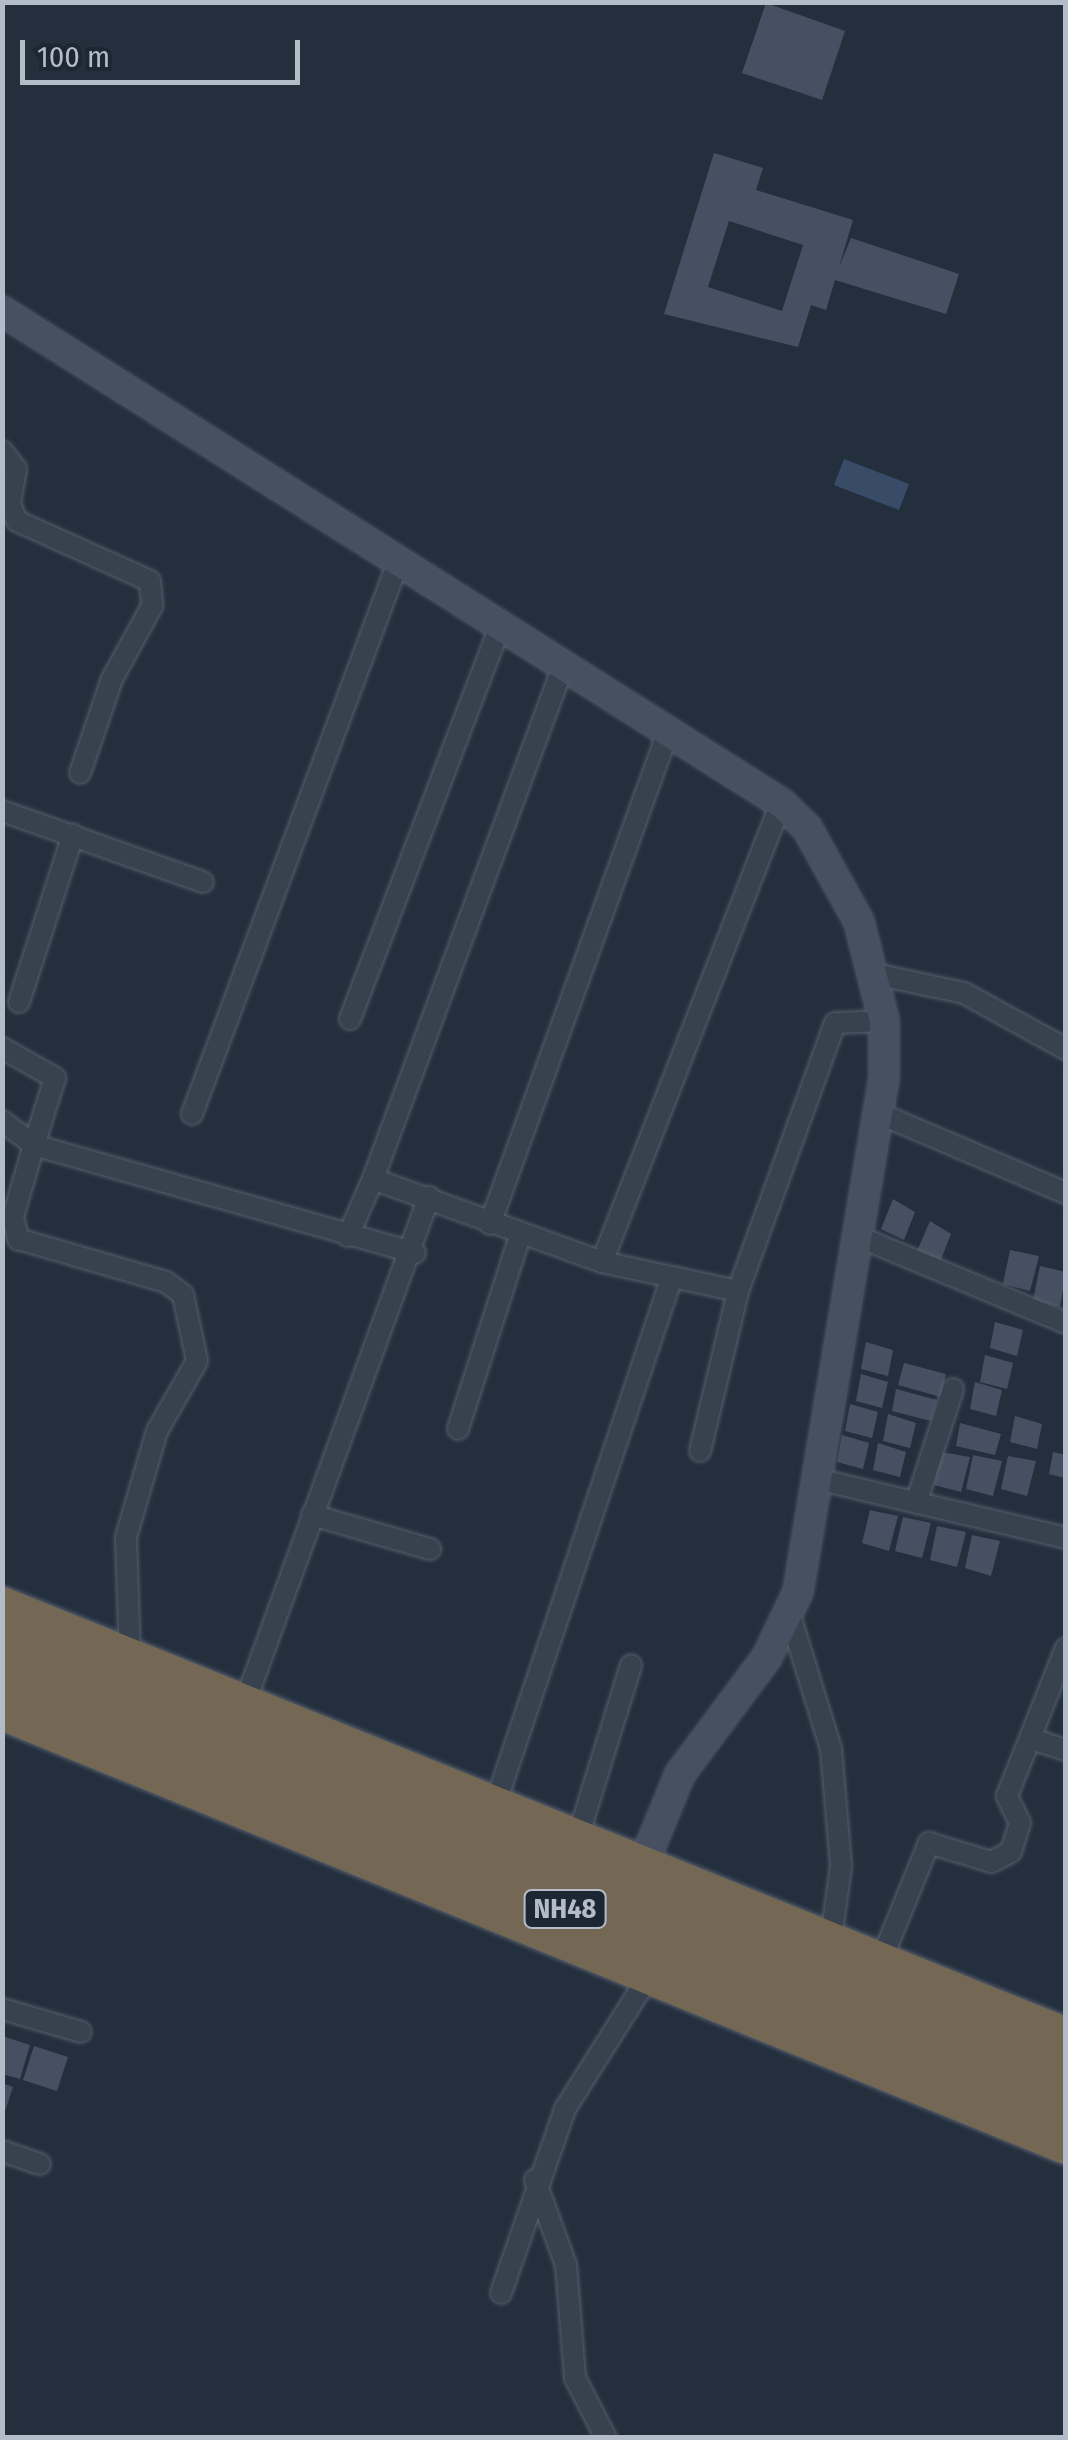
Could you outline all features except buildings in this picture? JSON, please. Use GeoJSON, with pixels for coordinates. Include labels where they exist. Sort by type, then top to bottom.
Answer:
{"type":"FeatureCollection","features":[{"type":"Feature","properties":{"kind":"highway"},"geometry":{"type":"LineString","coordinates":[[2,1606],[494,1811],[1066,2037]]}},
{"type":"Feature","properties":{"kind":"highway","name":"NH48"},"geometry":{"type":"LineString","coordinates":[[2,1643],[72,1690],[1066,2106]]}},
{"type":"Feature","properties":{"kind":"highway","name":"NH48"},"geometry":{"type":"LineString","coordinates":[[2,1678],[72,1690],[1066,2072]]}},
{"type":"Feature","properties":{"kind":"highway"},"geometry":{"type":"LineString","coordinates":[[2,1711],[647,1979],[1066,2145]]}},
{"type":"Feature","properties":{"kind":"street"},"geometry":{"type":"LineString","coordinates":[[2,310],[397,565],[564,664],[781,803],[806,828],[859,922],[884,1021],[878,1113],[791,1619],[680,1774],[641,1869]]}},
{"type":"Feature","properties":{"kind":"street"},"geometry":{"type":"LineString","coordinates":[[2,450],[16,469],[10,504],[17,521],[150,581],[152,606],[112,679],[80,773]]}},
{"type":"Feature","properties":{"kind":"street"},"geometry":{"type":"LineString","coordinates":[[192,1114],[397,565]]}},
{"type":"Feature","properties":{"kind":"street"},"geometry":{"type":"LineString","coordinates":[[350,1019],[500,626]]}},
{"type":"Feature","properties":{"kind":"street"},"geometry":{"type":"LineString","coordinates":[[348,1236],[373,1179],[564,664]]}},
{"type":"Feature","properties":{"kind":"street"},"geometry":{"type":"LineString","coordinates":[[490,1224],[668,732]]}},
{"type":"Feature","properties":{"kind":"street"},"geometry":{"type":"LineString","coordinates":[[602,1262],[781,803]]}},
{"type":"Feature","properties":{"kind":"street"},"geometry":{"type":"LineString","coordinates":[[2,811],[204,882]]}},
{"type":"Feature","properties":{"kind":"street"},"geometry":{"type":"LineString","coordinates":[[18,1002],[73,835]]}},
{"type":"Feature","properties":{"kind":"street"},"geometry":{"type":"LineString","coordinates":[[875,974],[964,993],[1066,1049]]}},
{"type":"Feature","properties":{"kind":"street"},"geometry":{"type":"LineString","coordinates":[[700,1451],[738,1291],[835,1023],[884,1021]]}},
{"type":"Feature","properties":{"kind":"street"},"geometry":{"type":"LineString","coordinates":[[2,1048],[55,1078],[13,1217],[18,1239],[178,1286],[197,1361],[157,1430],[126,1537],[130,1657]]}},
{"type":"Feature","properties":{"kind":"street"},"geometry":{"type":"LineString","coordinates":[[878,1113],[1066,1193]]}},
{"type":"Feature","properties":{"kind":"street"},"geometry":{"type":"LineString","coordinates":[[2,1121],[34,1145],[414,1252]]}},
{"type":"Feature","properties":{"kind":"street"},"geometry":{"type":"LineString","coordinates":[[373,1179],[602,1262],[671,1280],[738,1291]]}},
{"type":"Feature","properties":{"kind":"street"},"geometry":{"type":"LineString","coordinates":[[244,1705],[312,1515],[414,1252],[428,1197]]}},
{"type":"Feature","properties":{"kind":"street"},"geometry":{"type":"LineString","coordinates":[[458,1429],[522,1233]]}},
{"type":"Feature","properties":{"kind":"street"},"geometry":{"type":"LineString","coordinates":[[857,1236],[1066,1322]]}},
{"type":"Feature","properties":{"kind":"street"},"geometry":{"type":"LineString","coordinates":[[494,1811],[671,1280]]}},
{"type":"Feature","properties":{"kind":"street"},"geometry":{"type":"LineString","coordinates":[[916,1503],[953,1390]]}},
{"type":"Feature","properties":{"kind":"street"},"geometry":{"type":"LineString","coordinates":[[816,1479],[1066,1538]]}},
{"type":"Feature","properties":{"kind":"street"},"geometry":{"type":"LineString","coordinates":[[312,1515],[430,1550]]}},
{"type":"Feature","properties":{"kind":"street"},"geometry":{"type":"LineString","coordinates":[[791,1619],[831,1748],[842,1866],[830,1946]]}},
{"type":"Feature","properties":{"kind":"street"},"geometry":{"type":"LineString","coordinates":[[880,1963],[929,1843],[991,1862],[1012,1852],[1020,1823],[1006,1796],[1065,1649]]}},
{"type":"Feature","properties":{"kind":"street"},"geometry":{"type":"LineString","coordinates":[[576,1843],[632,1665]]}},
{"type":"Feature","properties":{"kind":"street"},"geometry":{"type":"LineString","coordinates":[[1032,1739],[1066,1750]]}},
{"type":"Feature","properties":{"kind":"street"},"geometry":{"type":"LineString","coordinates":[[501,2293],[535,2180],[565,2109],[647,1979]]}},
{"type":"Feature","properties":{"kind":"street"},"geometry":{"type":"LineString","coordinates":[[2,2009],[81,2032]]}},
{"type":"Feature","properties":{"kind":"street"},"geometry":{"type":"LineString","coordinates":[[2,2151],[40,2164]]}},
{"type":"Feature","properties":{"kind":"street"},"geometry":{"type":"LineString","coordinates":[[535,2180],[566,2265],[576,2378],[606,2438]]}},
{"type":"Feature","properties":{"kind":"water"},"geometry":{"type":"Polygon","coordinates":[[[844,459],[909,484],[899,510],[834,485],[844,459]]]}}]}
